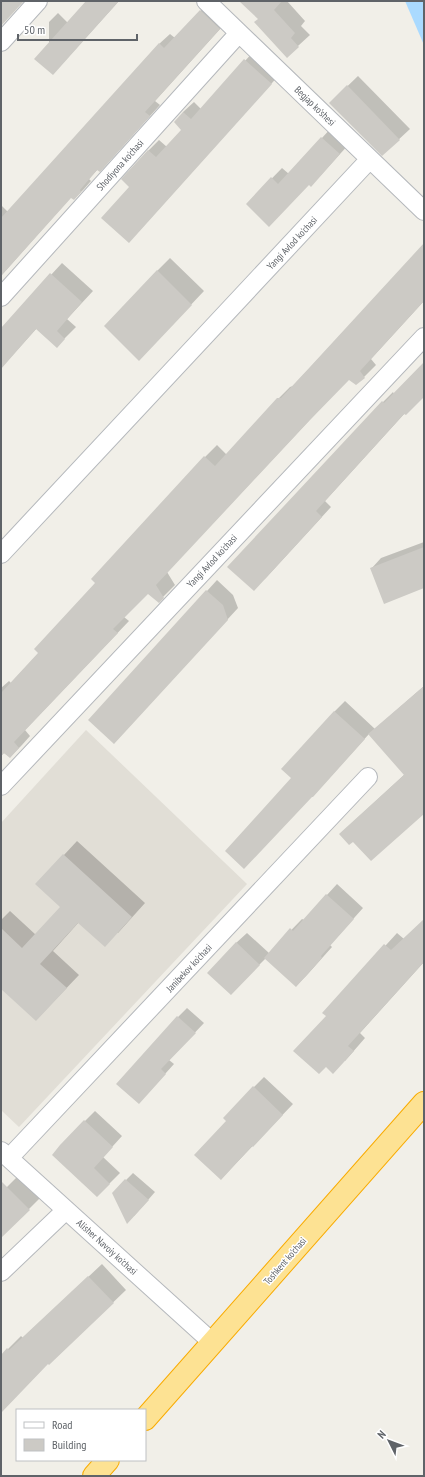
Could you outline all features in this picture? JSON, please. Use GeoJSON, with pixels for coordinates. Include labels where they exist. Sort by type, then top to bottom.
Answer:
{"type":"FeatureCollection","features":[{"type":"Feature","properties":{"kind":"highway","name":"Toshkent ko'chasi"},"geometry":{"type":"LineString","coordinates":[[146,1418],[424,1103]]}},
{"type":"Feature","properties":{"kind":"highway"},"geometry":{"type":"LineString","coordinates":[[94,1476],[107,1461]]}},
{"type":"Feature","properties":{"kind":"street"},"geometry":{"type":"LineString","coordinates":[[1,42],[38,1]]}},
{"type":"Feature","properties":{"kind":"street","name":"Begjap ko'shesi"},"geometry":{"type":"LineString","coordinates":[[206,1],[424,211]]}},
{"type":"Feature","properties":{"kind":"street","name":"Shodiyona ko'chasi"},"geometry":{"type":"LineString","coordinates":[[1,297],[239,33]]}},
{"type":"Feature","properties":{"kind":"street","name":"Yangi Avlod ko'chasi"},"geometry":{"type":"LineString","coordinates":[[1,554],[370,160]]}},
{"type":"Feature","properties":{"kind":"street","name":"Yangi Avlod ko'chasi"},"geometry":{"type":"LineString","coordinates":[[1,786],[424,337]]}},
{"type":"Feature","properties":{"kind":"street","name":"Janibekov ko'chasi"},"geometry":{"type":"LineString","coordinates":[[5,1155],[368,777]]}},
{"type":"Feature","properties":{"kind":"street","name":"Alisher Navoiy ko'chasi"},"geometry":{"type":"LineString","coordinates":[[5,1155],[213,1343]]}},
{"type":"Feature","properties":{"kind":"street"},"geometry":{"type":"LineString","coordinates":[[1,1272],[66,1210]]}},
{"type":"Feature","properties":{"kind":"shaded area"},"geometry":{"type":"Polygon","coordinates":[[[86,730],[247,884],[19,1127],[1,1110],[1,823],[86,730]]]}},
{"type":"Feature","properties":{"kind":"water"},"geometry":{"type":"Polygon","coordinates":[[[405,1],[424,1],[424,45],[405,1]]]}},
{"type":"Feature","properties":{"kind":"building"},"geometry":{"type":"Polygon","coordinates":[[[1,1],[24,1],[1,26],[1,1]]]}},
{"type":"Feature","properties":{"kind":"building"},"geometry":{"type":"Polygon","coordinates":[[[86,1],[119,1],[53,75],[34,59],[86,1]]]}},
{"type":"Feature","properties":{"kind":"building"},"geometry":{"type":"Polygon","coordinates":[[[239,1],[282,1],[274,10],[295,33],[291,38],[299,47],[287,58],[254,22],[258,19],[239,1]]]}},
{"type":"Feature","properties":{"kind":"building"},"geometry":{"type":"Polygon","coordinates":[[[200,10],[220,29],[145,112],[150,116],[100,172],[97,170],[80,190],[81,192],[74,200],[71,198],[1,276],[1,218],[159,43],[164,48],[200,10]]]}},
{"type":"Feature","properties":{"kind":"building"},"geometry":{"type":"Polygon","coordinates":[[[244,59],[272,84],[129,243],[101,218],[129,187],[121,179],[148,150],[156,157],[181,130],[174,122],[183,112],[191,119],[244,59]]]}},
{"type":"Feature","properties":{"kind":"building"},"geometry":{"type":"Polygon","coordinates":[[[347,85],[400,140],[382,156],[329,103],[347,85]]]}},
{"type":"Feature","properties":{"kind":"building"},"geometry":{"type":"Polygon","coordinates":[[[321,137],[340,154],[311,187],[309,185],[269,227],[246,204],[271,177],[278,184],[321,137]]]}},
{"type":"Feature","properties":{"kind":"building"},"geometry":{"type":"Polygon","coordinates":[[[424,243],[424,301],[360,371],[365,378],[356,385],[349,380],[310,420],[156,585],[164,598],[159,603],[148,594],[113,629],[118,633],[14,742],[19,748],[10,758],[4,753],[1,756],[1,693],[38,653],[34,649],[95,583],[91,579],[204,456],[215,466],[277,398],[281,398],[424,243]]]}},
{"type":"Feature","properties":{"kind":"building"},"geometry":{"type":"Polygon","coordinates":[[[157,270],[192,305],[139,361],[104,326],[157,270]]]}},
{"type":"Feature","properties":{"kind":"building"},"geometry":{"type":"Polygon","coordinates":[[[50,273],[82,302],[57,331],[65,339],[57,348],[36,329],[1,369],[1,328],[50,273]]]}},
{"type":"Feature","properties":{"kind":"building"},"geometry":{"type":"Polygon","coordinates":[[[424,362],[424,397],[406,415],[404,414],[316,511],[322,517],[254,591],[227,567],[382,401],[384,403],[424,362]]]}},
{"type":"Feature","properties":{"kind":"building"},"geometry":{"type":"Polygon","coordinates":[[[424,547],[424,588],[384,604],[370,568],[424,547]]]}},
{"type":"Feature","properties":{"kind":"building"},"geometry":{"type":"Polygon","coordinates":[[[206,590],[223,605],[228,620],[114,744],[88,720],[206,590]]]}},
{"type":"Feature","properties":{"kind":"building"},"geometry":{"type":"Polygon","coordinates":[[[424,686],[424,814],[371,861],[353,842],[349,845],[339,834],[404,775],[368,734],[424,686]]]}},
{"type":"Feature","properties":{"kind":"building"},"geometry":{"type":"Polygon","coordinates":[[[334,711],[365,739],[313,797],[244,869],[225,851],[291,778],[281,769],[334,711]]]}},
{"type":"Feature","properties":{"kind":"building"},"geometry":{"type":"Polygon","coordinates":[[[63,854],[132,917],[105,947],[78,923],[40,964],[67,988],[36,1021],[1,989],[1,928],[22,948],[60,907],[35,884],[63,854]]]}},
{"type":"Feature","properties":{"kind":"building"},"geometry":{"type":"Polygon","coordinates":[[[326,894],[354,919],[296,987],[264,958],[290,928],[293,931],[326,894]]]}},
{"type":"Feature","properties":{"kind":"building"},"geometry":{"type":"Polygon","coordinates":[[[424,919],[424,962],[348,1046],[354,1051],[333,1074],[326,1067],[319,1074],[293,1051],[326,1016],[322,1013],[384,944],[391,950],[424,919]]]}},
{"type":"Feature","properties":{"kind":"building"},"geometry":{"type":"Polygon","coordinates":[[[236,942],[260,965],[231,995],[207,973],[236,942]]]}},
{"type":"Feature","properties":{"kind":"building"},"geometry":{"type":"Polygon","coordinates":[[[177,1016],[196,1033],[161,1069],[166,1074],[139,1104],[116,1084],[177,1016]]]}},
{"type":"Feature","properties":{"kind":"building"},"geometry":{"type":"Polygon","coordinates":[[[253,1086],[283,1115],[221,1180],[194,1155],[226,1121],[223,1118],[253,1086]]]}},
{"type":"Feature","properties":{"kind":"building"},"geometry":{"type":"Polygon","coordinates":[[[84,1120],[113,1147],[94,1168],[110,1184],[97,1197],[52,1155],[84,1120]]]}},
{"type":"Feature","properties":{"kind":"building"},"geometry":{"type":"Polygon","coordinates":[[[125,1179],[149,1200],[127,1224],[112,1193],[125,1179]]]}},
{"type":"Feature","properties":{"kind":"building"},"geometry":{"type":"Polygon","coordinates":[[[1,1181],[30,1210],[1,1238],[1,1181]]]}},
{"type":"Feature","properties":{"kind":"building"},"geometry":{"type":"Polygon","coordinates":[[[88,1276],[114,1303],[49,1365],[48,1364],[1,1413],[1,1355],[7,1348],[9,1350],[88,1276]]]}}]}
